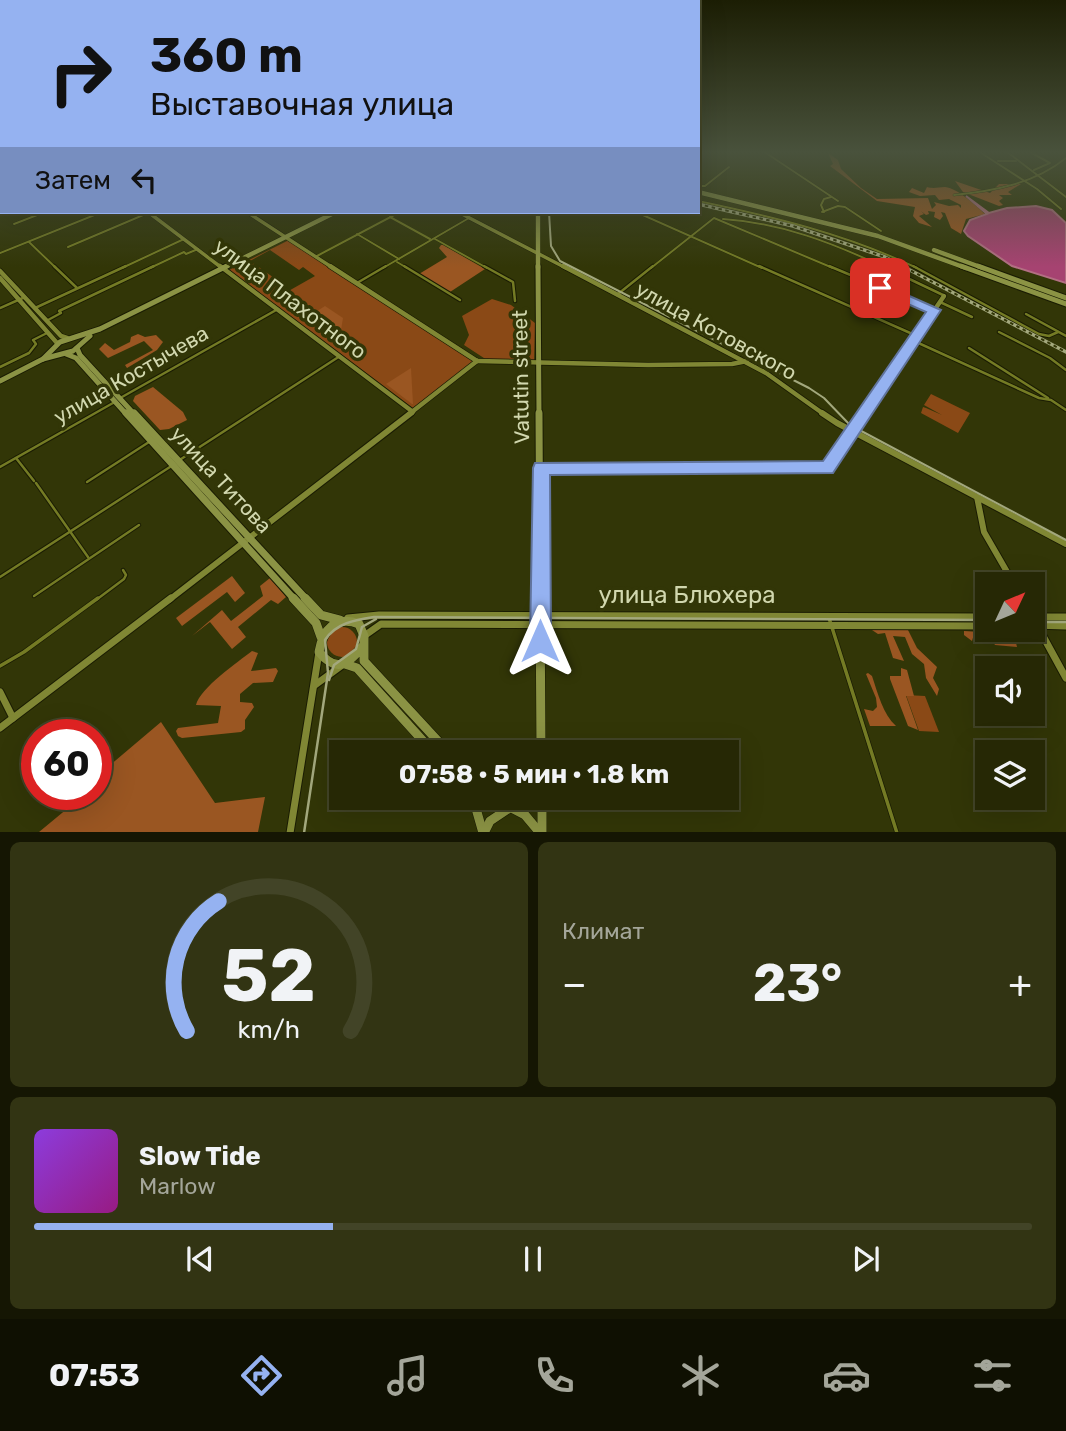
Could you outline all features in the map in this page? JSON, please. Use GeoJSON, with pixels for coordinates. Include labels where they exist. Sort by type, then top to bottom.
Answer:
{"type":"FeatureCollection","features":[{"type":"Feature","properties":{"kind":"main road"},"geometry":{"type":"LineString","coordinates":[[701,190],[871,233],[1066,301]]}},
{"type":"Feature","properties":{"kind":"main road"},"geometry":{"type":"LineString","coordinates":[[66,354],[100,329],[332,214]]}},
{"type":"Feature","properties":{"kind":"main road","name":"Vatutin street"},"geometry":{"type":"LineString","coordinates":[[537,214],[541,740]]}},
{"type":"Feature","properties":{"kind":"main road","name":"улица Котовского"},"geometry":{"type":"LineString","coordinates":[[618,293],[727,351]]}},
{"type":"Feature","properties":{"kind":"main road"},"geometry":{"type":"LineString","coordinates":[[55,353],[57,343],[67,337],[100,329]]}},
{"type":"Feature","properties":{"kind":"main road"},"geometry":{"type":"LineString","coordinates":[[67,337],[79,346]]}},
{"type":"Feature","properties":{"kind":"main road"},"geometry":{"type":"LineString","coordinates":[[0,380],[55,353],[78,356],[79,346]]}},
{"type":"Feature","properties":{"kind":"main road","name":"улица Титова"},"geometry":{"type":"LineString","coordinates":[[78,356],[321,615],[342,619]]}},
{"type":"Feature","properties":{"kind":"main road","name":"улица Титова"},"geometry":{"type":"LineString","coordinates":[[118,400],[152,441],[176,462]]}},
{"type":"Feature","properties":{"kind":"main road","name":"улица Титова"},"geometry":{"type":"LineString","coordinates":[[247,539],[316,624],[321,637]]}},
{"type":"Feature","properties":{"kind":"main road"},"geometry":{"type":"LineString","coordinates":[[422,740],[359,670],[327,662],[319,652],[321,637],[328,627],[342,619],[359,624],[364,636],[364,661],[437,740]]}},
{"type":"Feature","properties":{"kind":"main road"},"geometry":{"type":"LineString","coordinates":[[343,665],[358,654],[363,646]]}},
{"type":"Feature","properties":{"kind":"main road"},"geometry":{"type":"LineString","coordinates":[[0,692],[13,718]]}},
{"type":"Feature","properties":{"kind":"main road"},"geometry":{"type":"LineString","coordinates":[[477,810],[484,832]]}},
{"type":"Feature","properties":{"kind":"main road"},"geometry":{"type":"LineString","coordinates":[[484,832],[491,821],[507,810]]}},
{"type":"Feature","properties":{"kind":"main road"},"geometry":{"type":"LineString","coordinates":[[521,810],[541,832]]}},
{"type":"Feature","properties":{"kind":"main road"},"geometry":{"type":"LineString","coordinates":[[541,832],[542,810]]}},
{"type":"Feature","properties":{"kind":"street"},"geometry":{"type":"LineString","coordinates":[[820,190],[838,201]]}},
{"type":"Feature","properties":{"kind":"street"},"geometry":{"type":"LineString","coordinates":[[954,195],[987,190]]}},
{"type":"Feature","properties":{"kind":"street"},"geometry":{"type":"LineString","coordinates":[[1036,190],[1060,209]]}},
{"type":"Feature","properties":{"kind":"street"},"geometry":{"type":"LineString","coordinates":[[831,197],[824,199],[821,205],[823,212],[838,206],[845,207],[881,231]]}},
{"type":"Feature","properties":{"kind":"street"},"geometry":{"type":"LineString","coordinates":[[700,201],[799,224],[850,239],[927,271],[1039,334],[1049,336],[1058,332]]}},
{"type":"Feature","properties":{"kind":"street"},"geometry":{"type":"LineString","coordinates":[[13,224],[40,214]]}},
{"type":"Feature","properties":{"kind":"street"},"geometry":{"type":"LineString","coordinates":[[0,253],[94,214]]}},
{"type":"Feature","properties":{"kind":"street"},"geometry":{"type":"LineString","coordinates":[[68,247],[143,214]]}},
{"type":"Feature","properties":{"kind":"street","name":"улица Плахотного"},"geometry":{"type":"LineString","coordinates":[[151,214],[413,412]]}},
{"type":"Feature","properties":{"kind":"street"},"geometry":{"type":"LineString","coordinates":[[250,214],[477,361],[539,364],[715,364],[747,361]]}},
{"type":"Feature","properties":{"kind":"street"},"geometry":{"type":"LineString","coordinates":[[317,256],[396,214]]}},
{"type":"Feature","properties":{"kind":"street","name":"улица Котовского"},"geometry":{"type":"LineString","coordinates":[[462,214],[618,293]]}},
{"type":"Feature","properties":{"kind":"street"},"geometry":{"type":"LineString","coordinates":[[640,214],[1039,398],[1051,400]]}},
{"type":"Feature","properties":{"kind":"street"},"geometry":{"type":"LineString","coordinates":[[390,217],[513,282],[515,301]]}},
{"type":"Feature","properties":{"kind":"street"},"geometry":{"type":"LineString","coordinates":[[357,283],[470,218]]}},
{"type":"Feature","properties":{"kind":"street"},"geometry":{"type":"LineString","coordinates":[[618,293],[714,218],[934,310]]}},
{"type":"Feature","properties":{"kind":"street"},"geometry":{"type":"LineString","coordinates":[[541,468],[827,468],[944,296],[826,242],[739,218],[719,220]]}},
{"type":"Feature","properties":{"kind":"street"},"geometry":{"type":"LineString","coordinates":[[357,234],[460,300]]}},
{"type":"Feature","properties":{"kind":"street"},"geometry":{"type":"LineString","coordinates":[[35,308],[184,239]]}},
{"type":"Feature","properties":{"kind":"street"},"geometry":{"type":"LineString","coordinates":[[29,242],[77,288]]}},
{"type":"Feature","properties":{"kind":"street"},"geometry":{"type":"LineString","coordinates":[[46,320],[61,313],[59,311],[125,280],[198,249]]}},
{"type":"Feature","properties":{"kind":"street"},"geometry":{"type":"LineString","coordinates":[[0,271],[57,343]]}},
{"type":"Feature","properties":{"kind":"street"},"geometry":{"type":"LineString","coordinates":[[0,278],[67,337]]}},
{"type":"Feature","properties":{"kind":"street"},"geometry":{"type":"LineString","coordinates":[[0,308],[22,298]]}},
{"type":"Feature","properties":{"kind":"street"},"geometry":{"type":"LineString","coordinates":[[940,302],[972,317]]}},
{"type":"Feature","properties":{"kind":"street","name":"улица Костычева"},"geometry":{"type":"LineString","coordinates":[[0,467],[278,309]]}},
{"type":"Feature","properties":{"kind":"street"},"geometry":{"type":"LineString","coordinates":[[1026,314],[1066,336]]}},
{"type":"Feature","properties":{"kind":"street"},"geometry":{"type":"LineString","coordinates":[[0,368],[29,353],[36,344],[33,340],[50,332]]}},
{"type":"Feature","properties":{"kind":"street"},"geometry":{"type":"LineString","coordinates":[[999,332],[1047,355],[1066,370]]}},
{"type":"Feature","properties":{"kind":"street"},"geometry":{"type":"LineString","coordinates":[[969,348],[1066,410]]}},
{"type":"Feature","properties":{"kind":"street"},"geometry":{"type":"LineString","coordinates":[[715,364],[727,351]]}},
{"type":"Feature","properties":{"kind":"street","name":"улица Котовского"},"geometry":{"type":"LineString","coordinates":[[727,351],[747,361],[852,432],[1066,544]]}},
{"type":"Feature","properties":{"kind":"street"},"geometry":{"type":"LineString","coordinates":[[0,577],[340,356]]}},
{"type":"Feature","properties":{"kind":"street"},"geometry":{"type":"LineString","coordinates":[[0,728],[477,361]]}},
{"type":"Feature","properties":{"kind":"street"},"geometry":{"type":"LineString","coordinates":[[87,482],[152,441]]}},
{"type":"Feature","properties":{"kind":"street"},"geometry":{"type":"LineString","coordinates":[[16,458],[89,559]]}},
{"type":"Feature","properties":{"kind":"street"},"geometry":{"type":"LineString","coordinates":[[977,497],[978,516],[1007,572]]}},
{"type":"Feature","properties":{"kind":"street"},"geometry":{"type":"LineString","coordinates":[[34,596],[139,525]]}},
{"type":"Feature","properties":{"kind":"street"},"geometry":{"type":"LineString","coordinates":[[0,666],[24,652],[124,579],[127,575],[123,570]]}},
{"type":"Feature","properties":{"kind":"street","name":"улица Блюхера"},"geometry":{"type":"LineString","coordinates":[[342,619],[379,615],[975,617]]}},
{"type":"Feature","properties":{"kind":"street"},"geometry":{"type":"LineString","coordinates":[[828,615],[897,832]]}},
{"type":"Feature","properties":{"kind":"street"},"geometry":{"type":"LineString","coordinates":[[1045,619],[1066,617]]}},
{"type":"Feature","properties":{"kind":"street"},"geometry":{"type":"LineString","coordinates":[[1045,622],[1066,625]]}},
{"type":"Feature","properties":{"kind":"street","name":"улица Блюхера"},"geometry":{"type":"LineString","coordinates":[[364,636],[381,624],[975,625]]}},
{"type":"Feature","properties":{"kind":"street"},"geometry":{"type":"LineString","coordinates":[[1045,640],[1066,678]]}},
{"type":"Feature","properties":{"kind":"street"},"geometry":{"type":"LineString","coordinates":[[290,832],[319,652]]}},
{"type":"Feature","properties":{"kind":"street"},"geometry":{"type":"LineString","coordinates":[[315,685],[343,665]]}},
{"type":"Feature","properties":{"kind":"shaded area"},"geometry":{"type":"Polygon","coordinates":[[[862,190],[877,199],[928,198],[932,209],[936,205],[934,202],[949,206],[958,205],[961,208],[961,205],[949,199],[939,200],[935,195],[920,196],[909,192],[953,190],[985,214],[966,219],[961,234],[951,228],[945,213],[941,212],[943,216],[940,220],[934,217],[935,212],[928,211],[929,214],[926,215],[921,211],[924,214],[919,216],[932,227],[919,223],[913,216],[915,207],[877,201],[862,190]]]}},
{"type":"Feature","properties":{"kind":"shaded area"},"geometry":{"type":"Polygon","coordinates":[[[961,190],[981,190],[990,193],[993,190],[1012,190],[1008,192],[1012,195],[999,195],[1003,198],[999,201],[1003,205],[999,206],[961,190]]]}},
{"type":"Feature","properties":{"kind":"shaded area"},"geometry":{"type":"Polygon","coordinates":[[[966,196],[989,213],[1007,208],[1036,206],[1052,210],[1066,223],[1066,283],[1012,266],[968,236],[964,231],[970,220],[987,214],[966,196]]]}},
{"type":"Feature","properties":{"kind":"shaded area"},"geometry":{"type":"Polygon","coordinates":[[[289,240],[474,361],[413,408],[229,270],[289,240]],[[270,250],[250,261],[277,280],[272,284],[285,293],[315,276],[303,267],[299,270],[270,250]]]}},
{"type":"Feature","properties":{"kind":"shaded area"},"geometry":{"type":"Polygon","coordinates":[[[441,245],[485,269],[450,292],[419,274],[447,257],[439,248],[441,245]]]}},
{"type":"Feature","properties":{"kind":"shaded area"},"geometry":{"type":"Polygon","coordinates":[[[492,299],[511,305],[535,323],[534,362],[490,362],[464,345],[469,335],[462,316],[492,299]]]}},
{"type":"Feature","properties":{"kind":"shaded area"},"geometry":{"type":"Polygon","coordinates":[[[325,306],[343,318],[340,336],[311,315],[325,306]]]}},
{"type":"Feature","properties":{"kind":"shaded area"},"geometry":{"type":"Polygon","coordinates":[[[138,334],[145,337],[156,335],[163,342],[157,350],[127,368],[125,365],[153,350],[144,341],[108,358],[99,349],[105,343],[114,350],[130,342],[131,337],[138,334]]]}},
{"type":"Feature","properties":{"kind":"shaded area"},"geometry":{"type":"Polygon","coordinates":[[[411,368],[413,404],[386,384],[411,368]]]}},
{"type":"Feature","properties":{"kind":"shaded area"},"geometry":{"type":"Polygon","coordinates":[[[153,387],[183,412],[187,420],[169,429],[160,430],[133,401],[135,396],[153,387]]]}},
{"type":"Feature","properties":{"kind":"shaded area"},"geometry":{"type":"Polygon","coordinates":[[[931,394],[970,413],[958,433],[921,413],[923,407],[942,415],[924,405],[931,394]]]}},
{"type":"Feature","properties":{"kind":"shaded area"},"geometry":{"type":"Polygon","coordinates":[[[232,576],[245,593],[235,602],[227,592],[182,626],[176,618],[232,576]]]}},
{"type":"Feature","properties":{"kind":"shaded area"},"geometry":{"type":"Polygon","coordinates":[[[270,578],[286,597],[278,604],[271,600],[238,627],[246,637],[232,649],[210,622],[192,636],[222,610],[231,621],[263,596],[260,586],[270,578]]]}},
{"type":"Feature","properties":{"kind":"shaded area"},"geometry":{"type":"Polygon","coordinates":[[[342,627],[352,632],[357,642],[352,652],[342,657],[332,652],[327,642],[332,632],[342,627]]]}},
{"type":"Feature","properties":{"kind":"shaded area"},"geometry":{"type":"Polygon","coordinates":[[[872,630],[908,630],[917,648],[937,667],[933,678],[939,689],[937,696],[926,678],[924,664],[912,654],[905,637],[893,636],[904,661],[893,658],[885,633],[878,634],[872,630]]]}},
{"type":"Feature","properties":{"kind":"shaded area"},"geometry":{"type":"Polygon","coordinates":[[[964,631],[975,632],[972,641],[964,635],[964,631]]]}},
{"type":"Feature","properties":{"kind":"shaded area"},"geometry":{"type":"Polygon","coordinates":[[[993,642],[1016,642],[1017,647],[995,645],[993,642]]]}},
{"type":"Feature","properties":{"kind":"shaded area"},"geometry":{"type":"Polygon","coordinates":[[[252,651],[258,653],[251,671],[276,668],[278,671],[273,682],[253,683],[240,694],[240,702],[252,703],[254,707],[245,720],[245,729],[241,732],[182,738],[178,736],[178,728],[218,723],[221,706],[196,705],[199,698],[220,676],[252,651]]]}},
{"type":"Feature","properties":{"kind":"shaded area"},"geometry":{"type":"Polygon","coordinates":[[[901,668],[907,670],[914,696],[906,696],[918,730],[908,726],[890,679],[890,676],[901,676],[901,668]]]}},
{"type":"Feature","properties":{"kind":"shaded area"},"geometry":{"type":"Polygon","coordinates":[[[866,674],[872,676],[884,710],[896,726],[870,726],[864,709],[873,711],[877,707],[866,674]]]}},
{"type":"Feature","properties":{"kind":"shaded area"},"geometry":{"type":"Polygon","coordinates":[[[906,695],[925,696],[939,732],[919,731],[906,695]]]}},
{"type":"Feature","properties":{"kind":"shaded area"},"geometry":{"type":"Polygon","coordinates":[[[161,722],[215,803],[265,797],[258,832],[39,832],[66,810],[112,810],[112,763],[161,722]]]}},
{"type":"Feature","properties":{"kind":"tram line"},"geometry":{"type":"LineString","coordinates":[[549,214],[551,246],[560,261],[809,388],[824,398],[850,425],[1066,540]]}},
{"type":"Feature","properties":{"kind":"tram line"},"geometry":{"type":"LineString","coordinates":[[304,832],[328,673],[325,640],[340,626],[353,621],[374,617],[975,620]]}},
{"type":"Feature","properties":{"kind":"tram line"},"geometry":{"type":"LineString","coordinates":[[329,680],[334,665],[356,649],[362,627],[376,619]]}},
{"type":"Feature","properties":{"kind":"tram line"},"geometry":{"type":"LineString","coordinates":[[1045,622],[1066,622]]}},
{"type":"Feature","properties":{"kind":"railway"},"geometry":{"type":"LineString","coordinates":[[700,204],[793,226],[885,257],[1066,352]]}},
{"type":"Feature","properties":{"kind":"route"},"geometry":{"type":"LineString","coordinates":[[540,641],[541,468],[827,468],[934,310],[880,288]]}}]}
